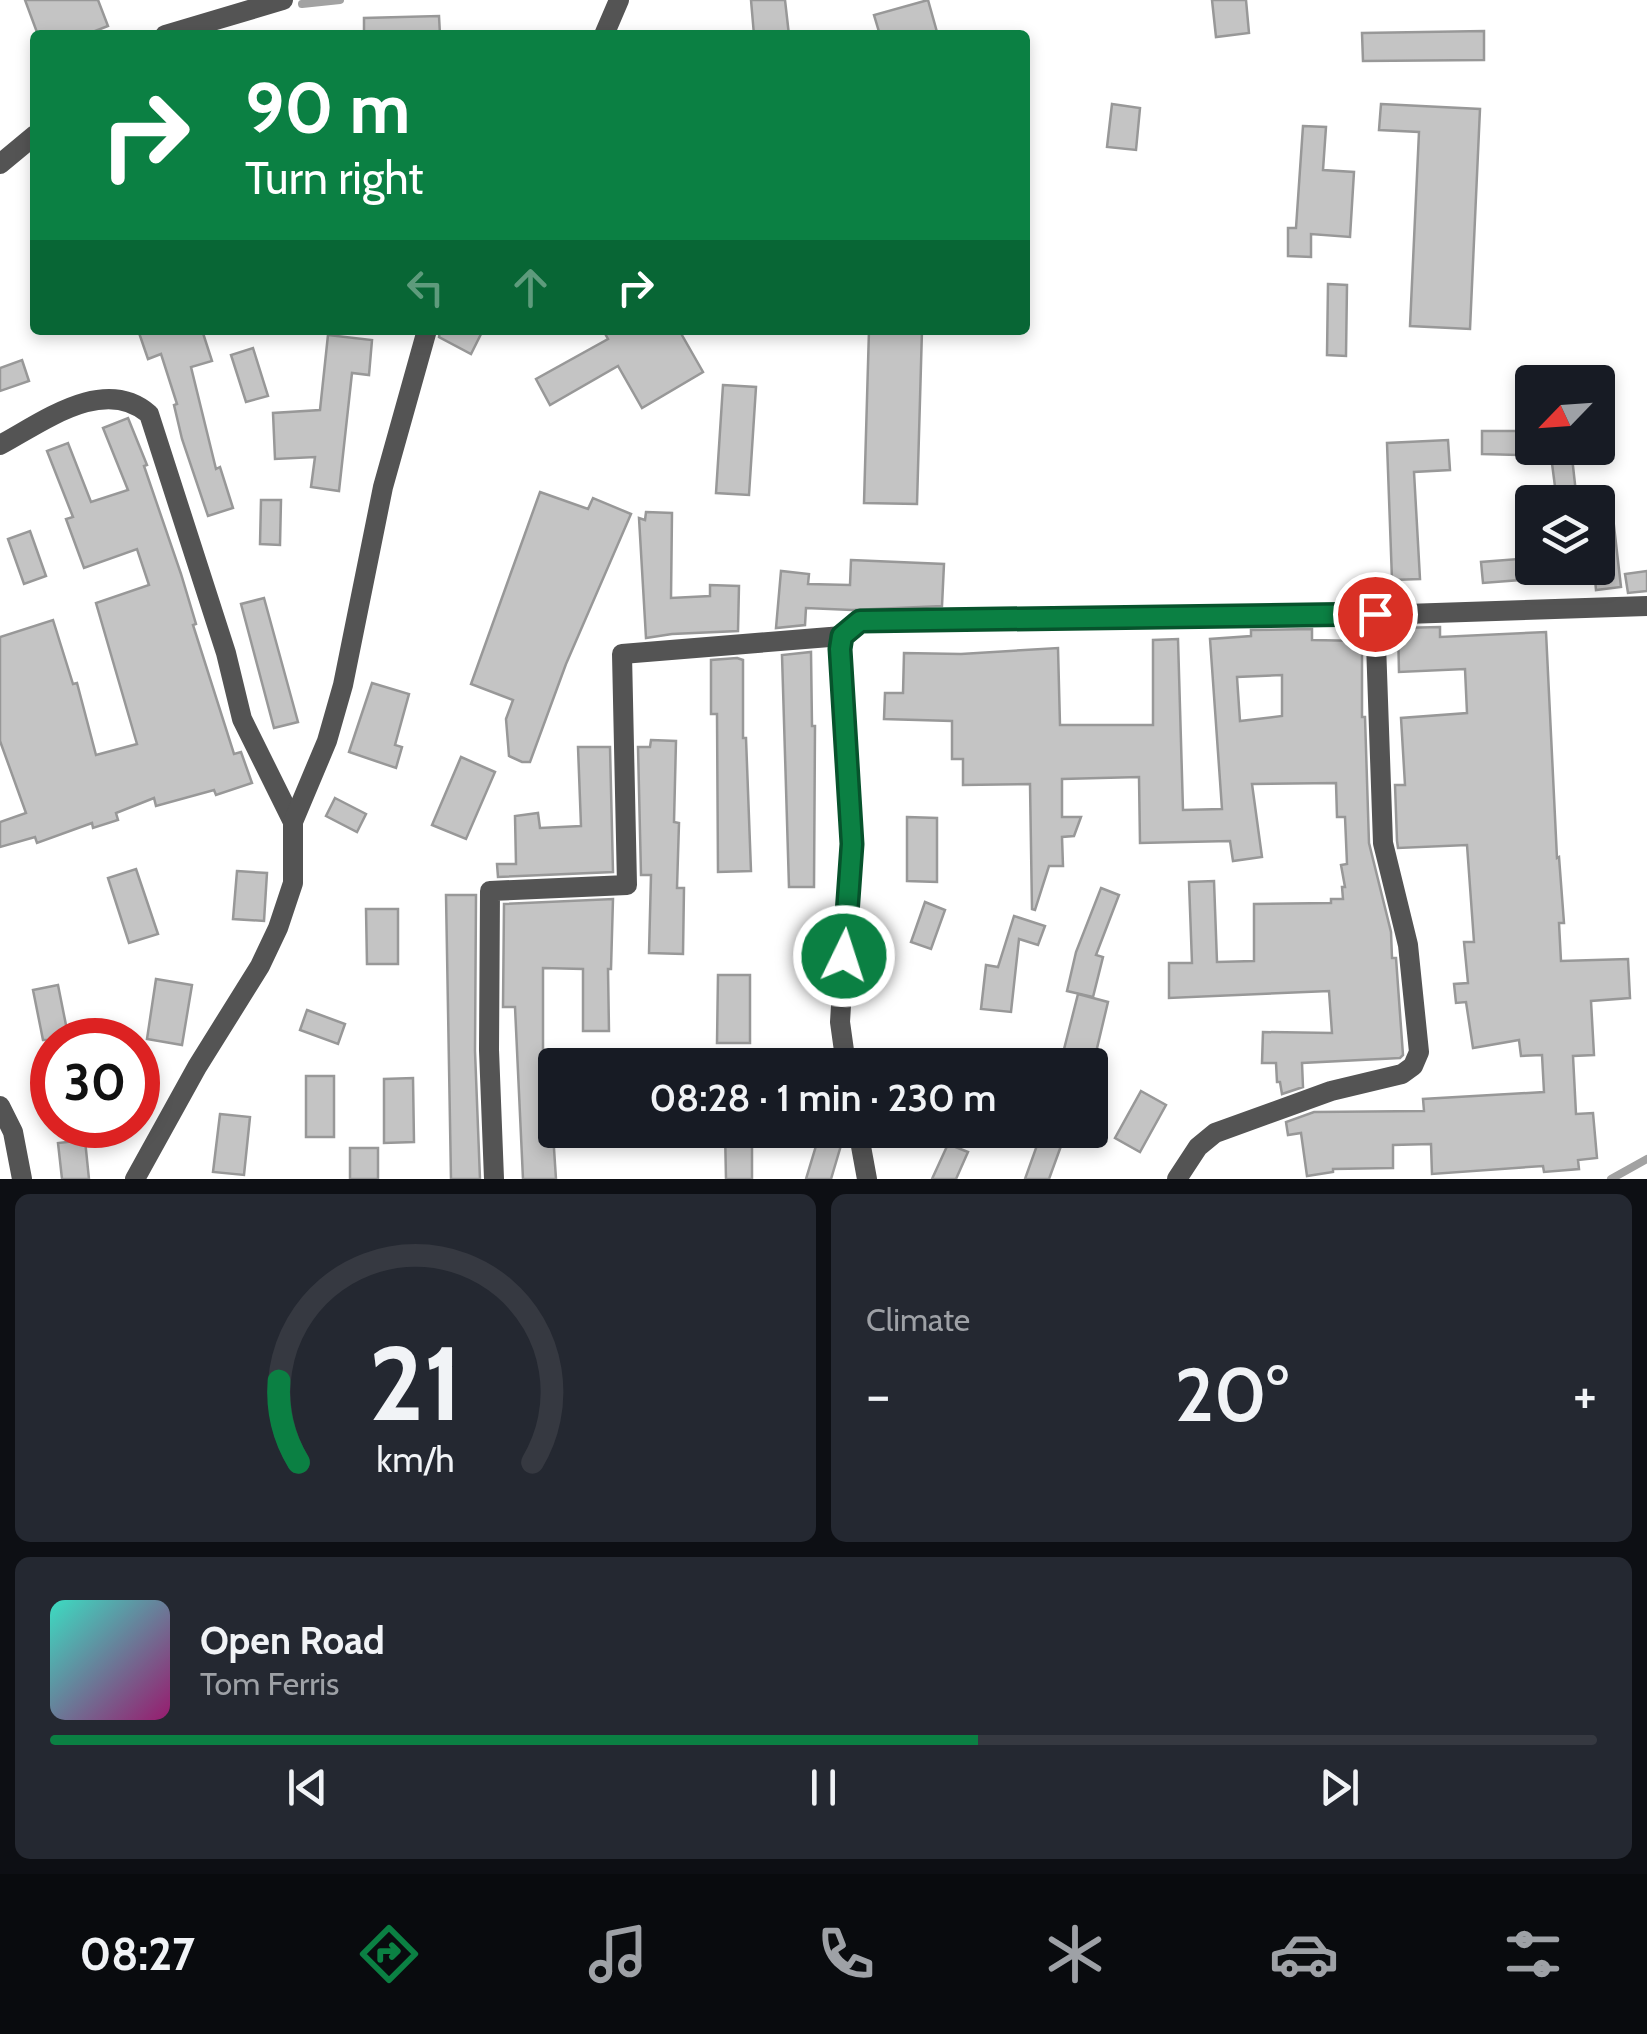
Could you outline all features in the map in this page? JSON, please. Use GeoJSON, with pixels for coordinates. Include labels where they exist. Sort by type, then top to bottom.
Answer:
{"type":"FeatureCollection","features":[{"type":"Feature","properties":{"kind":"street"},"geometry":{"type":"LineString","coordinates":[[606,30],[618,0]]}},
{"type":"Feature","properties":{"kind":"street"},"geometry":{"type":"LineString","coordinates":[[181,30],[277,1]]}},
{"type":"Feature","properties":{"kind":"street"},"geometry":{"type":"LineString","coordinates":[[0,164],[30,139]]}},
{"type":"Feature","properties":{"kind":"street"},"geometry":{"type":"LineString","coordinates":[[135,1179],[196,1067],[237,1006],[270,946],[293,883],[294,822],[343,685],[382,487],[426,335]]}},
{"type":"Feature","properties":{"kind":"street"},"geometry":{"type":"LineString","coordinates":[[0,444],[89,401],[124,399],[149,414],[226,653],[242,719],[294,822]]}},
{"type":"Feature","properties":{"kind":"street"},"geometry":{"type":"LineString","coordinates":[[494,1179],[489,1050],[490,891],[627,885],[622,654],[842,636],[860,621],[1647,606]]}},
{"type":"Feature","properties":{"kind":"street"},"geometry":{"type":"LineString","coordinates":[[1177,1179],[1198,1147],[1216,1133],[1331,1090],[1402,1074],[1413,1066],[1419,1052],[1408,945],[1383,843],[1375,614]]}},
{"type":"Feature","properties":{"kind":"street"},"geometry":{"type":"LineString","coordinates":[[842,636],[840,667],[852,844],[840,1022],[844,1048]]}},
{"type":"Feature","properties":{"kind":"street"},"geometry":{"type":"LineString","coordinates":[[0,1106],[13,1132],[22,1179]]}},
{"type":"Feature","properties":{"kind":"street"},"geometry":{"type":"LineString","coordinates":[[861,1148],[866,1179]]}},
{"type":"Feature","properties":{"kind":"building"},"geometry":{"type":"Polygon","coordinates":[[[25,0],[98,0],[108,26],[98,30],[36,30],[25,0]]]}},
{"type":"Feature","properties":{"kind":"building"},"geometry":{"type":"Polygon","coordinates":[[[751,0],[785,0],[788,30],[754,30],[751,0]]]}},
{"type":"Feature","properties":{"kind":"building"},"geometry":{"type":"Polygon","coordinates":[[[928,0],[936,30],[878,30],[874,15],[928,0]]]}},
{"type":"Feature","properties":{"kind":"building"},"geometry":{"type":"Polygon","coordinates":[[[1212,0],[1246,0],[1249,33],[1216,37],[1212,0]]]}},
{"type":"Feature","properties":{"kind":"building"},"geometry":{"type":"Polygon","coordinates":[[[439,16],[440,30],[364,30],[364,18],[439,16]]]}},
{"type":"Feature","properties":{"kind":"building"},"geometry":{"type":"Polygon","coordinates":[[[1484,31],[1484,60],[1363,61],[1362,33],[1484,31]]]}},
{"type":"Feature","properties":{"kind":"building"},"geometry":{"type":"Polygon","coordinates":[[[1112,104],[1140,108],[1136,150],[1107,147],[1112,104]]]}},
{"type":"Feature","properties":{"kind":"building"},"geometry":{"type":"Polygon","coordinates":[[[1381,104],[1480,109],[1470,329],[1410,326],[1419,132],[1379,130],[1381,104]]]}},
{"type":"Feature","properties":{"kind":"building"},"geometry":{"type":"Polygon","coordinates":[[[1303,126],[1326,127],[1323,170],[1354,172],[1350,237],[1311,234],[1311,257],[1288,256],[1288,228],[1296,228],[1303,126]]]}},
{"type":"Feature","properties":{"kind":"building"},"geometry":{"type":"Polygon","coordinates":[[[1328,284],[1347,285],[1346,356],[1327,355],[1328,284]]]}},
{"type":"Feature","properties":{"kind":"building"},"geometry":{"type":"Polygon","coordinates":[[[140,335],[204,335],[212,361],[191,367],[216,469],[220,467],[233,508],[208,516],[182,439],[174,405],[177,404],[161,354],[148,359],[140,335]]]}},
{"type":"Feature","properties":{"kind":"building"},"geometry":{"type":"Polygon","coordinates":[[[328,335],[372,340],[369,375],[352,373],[339,491],[311,487],[315,457],[275,459],[273,413],[320,410],[328,335]]]}},
{"type":"Feature","properties":{"kind":"building"},"geometry":{"type":"Polygon","coordinates":[[[439,335],[480,335],[471,354],[439,335]]]}},
{"type":"Feature","properties":{"kind":"building"},"geometry":{"type":"Polygon","coordinates":[[[606,335],[682,335],[703,372],[642,408],[618,366],[550,405],[536,379],[608,339],[606,335]]]}},
{"type":"Feature","properties":{"kind":"building"},"geometry":{"type":"Polygon","coordinates":[[[869,335],[922,335],[917,504],[864,503],[869,335]]]}},
{"type":"Feature","properties":{"kind":"building"},"geometry":{"type":"Polygon","coordinates":[[[253,348],[268,396],[246,402],[231,355],[253,348]]]}},
{"type":"Feature","properties":{"kind":"building"},"geometry":{"type":"Polygon","coordinates":[[[22,360],[29,381],[0,391],[0,368],[22,360]]]}},
{"type":"Feature","properties":{"kind":"building"},"geometry":{"type":"Polygon","coordinates":[[[723,385],[756,387],[749,495],[716,493],[723,385]]]}},
{"type":"Feature","properties":{"kind":"building"},"geometry":{"type":"Polygon","coordinates":[[[128,418],[147,465],[144,466],[181,574],[234,754],[241,752],[252,783],[216,795],[214,790],[156,806],[154,798],[116,813],[118,820],[93,828],[92,823],[37,843],[35,837],[0,847],[0,822],[26,813],[0,741],[0,637],[53,620],[73,684],[77,683],[96,755],[137,744],[96,603],[149,585],[137,549],[84,568],[66,519],[73,517],[47,451],[68,443],[91,502],[128,490],[103,428],[128,418]]]}},
{"type":"Feature","properties":{"kind":"building"},"geometry":{"type":"Polygon","coordinates":[[[1482,431],[1515,431],[1515,455],[1482,454],[1482,431]]]}},
{"type":"Feature","properties":{"kind":"building"},"geometry":{"type":"Polygon","coordinates":[[[1448,440],[1450,470],[1414,472],[1420,579],[1392,580],[1387,443],[1448,440]]]}},
{"type":"Feature","properties":{"kind":"building"},"geometry":{"type":"Polygon","coordinates":[[[1552,465],[1573,465],[1575,485],[1555,485],[1552,465]]]}},
{"type":"Feature","properties":{"kind":"building"},"geometry":{"type":"Polygon","coordinates":[[[540,492],[588,509],[593,498],[631,514],[566,664],[530,762],[522,762],[509,756],[506,719],[513,700],[471,684],[540,492]]]}},
{"type":"Feature","properties":{"kind":"building"},"geometry":{"type":"Polygon","coordinates":[[[261,500],[281,500],[280,545],[260,544],[261,500]]]}},
{"type":"Feature","properties":{"kind":"building"},"geometry":{"type":"Polygon","coordinates":[[[646,512],[672,513],[671,598],[710,596],[710,585],[739,586],[738,631],[646,638],[639,518],[645,520],[646,512]]]}},
{"type":"Feature","properties":{"kind":"building"},"geometry":{"type":"Polygon","coordinates":[[[30,531],[46,576],[24,584],[8,539],[30,531]]]}},
{"type":"Feature","properties":{"kind":"building"},"geometry":{"type":"Polygon","coordinates":[[[1615,535],[1621,587],[1596,590],[1596,585],[1615,585],[1615,535]]]}},
{"type":"Feature","properties":{"kind":"building"},"geometry":{"type":"Polygon","coordinates":[[[1515,559],[1515,580],[1483,583],[1481,562],[1515,559]]]}},
{"type":"Feature","properties":{"kind":"building"},"geometry":{"type":"Polygon","coordinates":[[[851,560],[944,564],[942,606],[806,608],[805,625],[776,628],[781,571],[809,574],[808,584],[850,585],[851,560]]]}},
{"type":"Feature","properties":{"kind":"building"},"geometry":{"type":"Polygon","coordinates":[[[1647,571],[1647,591],[1628,593],[1625,574],[1647,571]]]}},
{"type":"Feature","properties":{"kind":"building"},"geometry":{"type":"Polygon","coordinates":[[[264,598],[298,722],[274,728],[241,604],[264,598]]]}},
{"type":"Feature","properties":{"kind":"building"},"geometry":{"type":"Polygon","coordinates":[[[1440,627],[1440,637],[1546,632],[1564,923],[1559,923],[1561,961],[1628,959],[1630,998],[1591,1001],[1594,1055],[1573,1056],[1576,1114],[1593,1113],[1597,1158],[1578,1160],[1579,1169],[1544,1172],[1543,1166],[1432,1174],[1431,1144],[1393,1145],[1393,1168],[1333,1169],[1307,1176],[1301,1133],[1288,1135],[1286,1122],[1314,1112],[1424,1111],[1423,1099],[1544,1092],[1542,1055],[1521,1056],[1519,1040],[1473,1048],[1466,1002],[1456,1003],[1454,984],[1468,983],[1464,942],[1474,942],[1467,845],[1398,848],[1395,785],[1405,785],[1401,718],[1467,713],[1465,669],[1399,672],[1398,628],[1440,627]]]}},
{"type":"Feature","properties":{"kind":"building"},"geometry":{"type":"Polygon","coordinates":[[[1312,629],[1312,640],[1362,641],[1369,843],[1391,932],[1392,958],[1396,958],[1403,1055],[1302,1063],[1303,1087],[1282,1094],[1276,1063],[1262,1063],[1263,1032],[1332,1033],[1329,991],[1169,998],[1169,963],[1192,963],[1189,882],[1214,881],[1217,962],[1254,961],[1254,904],[1331,903],[1331,899],[1343,899],[1341,865],[1347,864],[1345,817],[1337,817],[1336,783],[1252,784],[1262,857],[1233,861],[1230,841],[1140,843],[1139,777],[1062,779],[1062,817],[1081,817],[1074,836],[1062,837],[1063,866],[1049,866],[1035,910],[1030,784],[963,785],[963,759],[952,759],[952,721],[884,719],[885,693],[903,693],[904,653],[1058,648],[1060,725],[1153,725],[1153,640],[1178,639],[1183,810],[1222,809],[1210,639],[1251,636],[1251,630],[1312,629]],[[1282,675],[1237,677],[1240,721],[1282,716],[1282,675]]]}},
{"type":"Feature","properties":{"kind":"building"},"geometry":{"type":"Polygon","coordinates":[[[811,652],[815,726],[814,887],[789,887],[782,655],[811,652]]]}},
{"type":"Feature","properties":{"kind":"building"},"geometry":{"type":"Polygon","coordinates":[[[711,660],[743,660],[751,871],[718,872],[717,714],[711,714],[711,660]]]}},
{"type":"Feature","properties":{"kind":"building"},"geometry":{"type":"Polygon","coordinates":[[[372,683],[409,694],[395,745],[402,747],[396,768],[349,752],[372,683]]]}},
{"type":"Feature","properties":{"kind":"building"},"geometry":{"type":"Polygon","coordinates":[[[651,740],[676,741],[674,822],[679,823],[677,888],[684,888],[683,954],[649,953],[651,875],[641,875],[638,747],[650,747],[651,740]]]}},
{"type":"Feature","properties":{"kind":"building"},"geometry":{"type":"Polygon","coordinates":[[[578,747],[610,747],[613,872],[498,877],[497,864],[516,864],[515,816],[538,813],[540,828],[581,826],[578,747]]]}},
{"type":"Feature","properties":{"kind":"building"},"geometry":{"type":"Polygon","coordinates":[[[461,757],[495,772],[466,839],[432,825],[461,757]]]}},
{"type":"Feature","properties":{"kind":"building"},"geometry":{"type":"Polygon","coordinates":[[[335,798],[366,814],[357,832],[326,816],[335,798]]]}},
{"type":"Feature","properties":{"kind":"building"},"geometry":{"type":"Polygon","coordinates":[[[907,817],[937,818],[937,882],[907,881],[907,817]]]}},
{"type":"Feature","properties":{"kind":"building"},"geometry":{"type":"Polygon","coordinates":[[[136,869],[158,934],[129,943],[108,878],[136,869]]]}},
{"type":"Feature","properties":{"kind":"building"},"geometry":{"type":"Polygon","coordinates":[[[237,871],[267,873],[264,921],[233,919],[237,871]]]}},
{"type":"Feature","properties":{"kind":"building"},"geometry":{"type":"Polygon","coordinates":[[[1101,888],[1119,895],[1096,955],[1103,957],[1093,997],[1067,991],[1076,952],[1101,888]]]}},
{"type":"Feature","properties":{"kind":"building"},"geometry":{"type":"Polygon","coordinates":[[[446,895],[476,895],[475,1051],[480,1179],[451,1179],[446,895]]]}},
{"type":"Feature","properties":{"kind":"building"},"geometry":{"type":"Polygon","coordinates":[[[613,899],[609,1031],[583,1031],[583,969],[543,968],[538,1148],[554,1148],[556,1179],[523,1179],[515,1007],[503,1007],[504,904],[613,899]]]}},
{"type":"Feature","properties":{"kind":"building"},"geometry":{"type":"Polygon","coordinates":[[[925,902],[945,910],[931,949],[911,942],[925,902]]]}},
{"type":"Feature","properties":{"kind":"building"},"geometry":{"type":"Polygon","coordinates":[[[366,909],[398,909],[398,964],[367,964],[366,909]]]}},
{"type":"Feature","properties":{"kind":"building"},"geometry":{"type":"Polygon","coordinates":[[[1014,916],[1045,926],[1038,945],[1019,939],[1011,1012],[981,1009],[986,965],[998,967],[1014,916]]]}},
{"type":"Feature","properties":{"kind":"building"},"geometry":{"type":"Polygon","coordinates":[[[718,975],[750,975],[750,1043],[717,1043],[718,975]]]}},
{"type":"Feature","properties":{"kind":"building"},"geometry":{"type":"Polygon","coordinates":[[[156,979],[192,985],[182,1045],[160,1041],[160,1018],[150,1018],[156,979]]]}},
{"type":"Feature","properties":{"kind":"building"},"geometry":{"type":"Polygon","coordinates":[[[58,985],[65,1018],[39,1018],[33,990],[58,985]]]}},
{"type":"Feature","properties":{"kind":"building"},"geometry":{"type":"Polygon","coordinates":[[[1078,994],[1108,1002],[1097,1048],[1064,1048],[1078,994]]]}},
{"type":"Feature","properties":{"kind":"building"},"geometry":{"type":"Polygon","coordinates":[[[307,1010],[345,1024],[338,1044],[300,1030],[307,1010]]]}},
{"type":"Feature","properties":{"kind":"building"},"geometry":{"type":"Polygon","coordinates":[[[306,1076],[334,1076],[334,1137],[306,1137],[306,1076]]]}},
{"type":"Feature","properties":{"kind":"building"},"geometry":{"type":"Polygon","coordinates":[[[413,1078],[414,1142],[384,1143],[384,1079],[413,1078]]]}},
{"type":"Feature","properties":{"kind":"building"},"geometry":{"type":"Polygon","coordinates":[[[1141,1091],[1166,1105],[1140,1152],[1115,1138],[1141,1091]]]}},
{"type":"Feature","properties":{"kind":"building"},"geometry":{"type":"Polygon","coordinates":[[[220,1114],[250,1117],[244,1175],[213,1172],[220,1114]]]}},
{"type":"Feature","properties":{"kind":"building"},"geometry":{"type":"Polygon","coordinates":[[[59,1148],[86,1148],[89,1179],[62,1179],[59,1148]]]}},
{"type":"Feature","properties":{"kind":"building"},"geometry":{"type":"Polygon","coordinates":[[[350,1148],[378,1148],[378,1179],[350,1179],[350,1148]]]}},
{"type":"Feature","properties":{"kind":"building"},"geometry":{"type":"Polygon","coordinates":[[[725,1148],[752,1148],[752,1179],[726,1179],[725,1148]]]}},
{"type":"Feature","properties":{"kind":"building"},"geometry":{"type":"Polygon","coordinates":[[[815,1148],[840,1148],[831,1179],[806,1179],[815,1148]]]}},
{"type":"Feature","properties":{"kind":"building"},"geometry":{"type":"Polygon","coordinates":[[[946,1148],[968,1152],[956,1179],[932,1179],[946,1148]]]}},
{"type":"Feature","properties":{"kind":"building"},"geometry":{"type":"Polygon","coordinates":[[[1036,1148],[1060,1148],[1049,1179],[1025,1179],[1036,1148]]]}},
{"type":"Feature","properties":{"kind":"waterway"},"geometry":{"type":"LineString","coordinates":[[302,4],[340,0]]}},
{"type":"Feature","properties":{"kind":"waterway"},"geometry":{"type":"LineString","coordinates":[[1611,1179],[1647,1159]]}},
{"type":"Feature","properties":{"kind":"route"},"geometry":{"type":"LineString","coordinates":[[844,956],[852,844],[840,649],[842,636],[860,621],[1375,614]]}}]}
